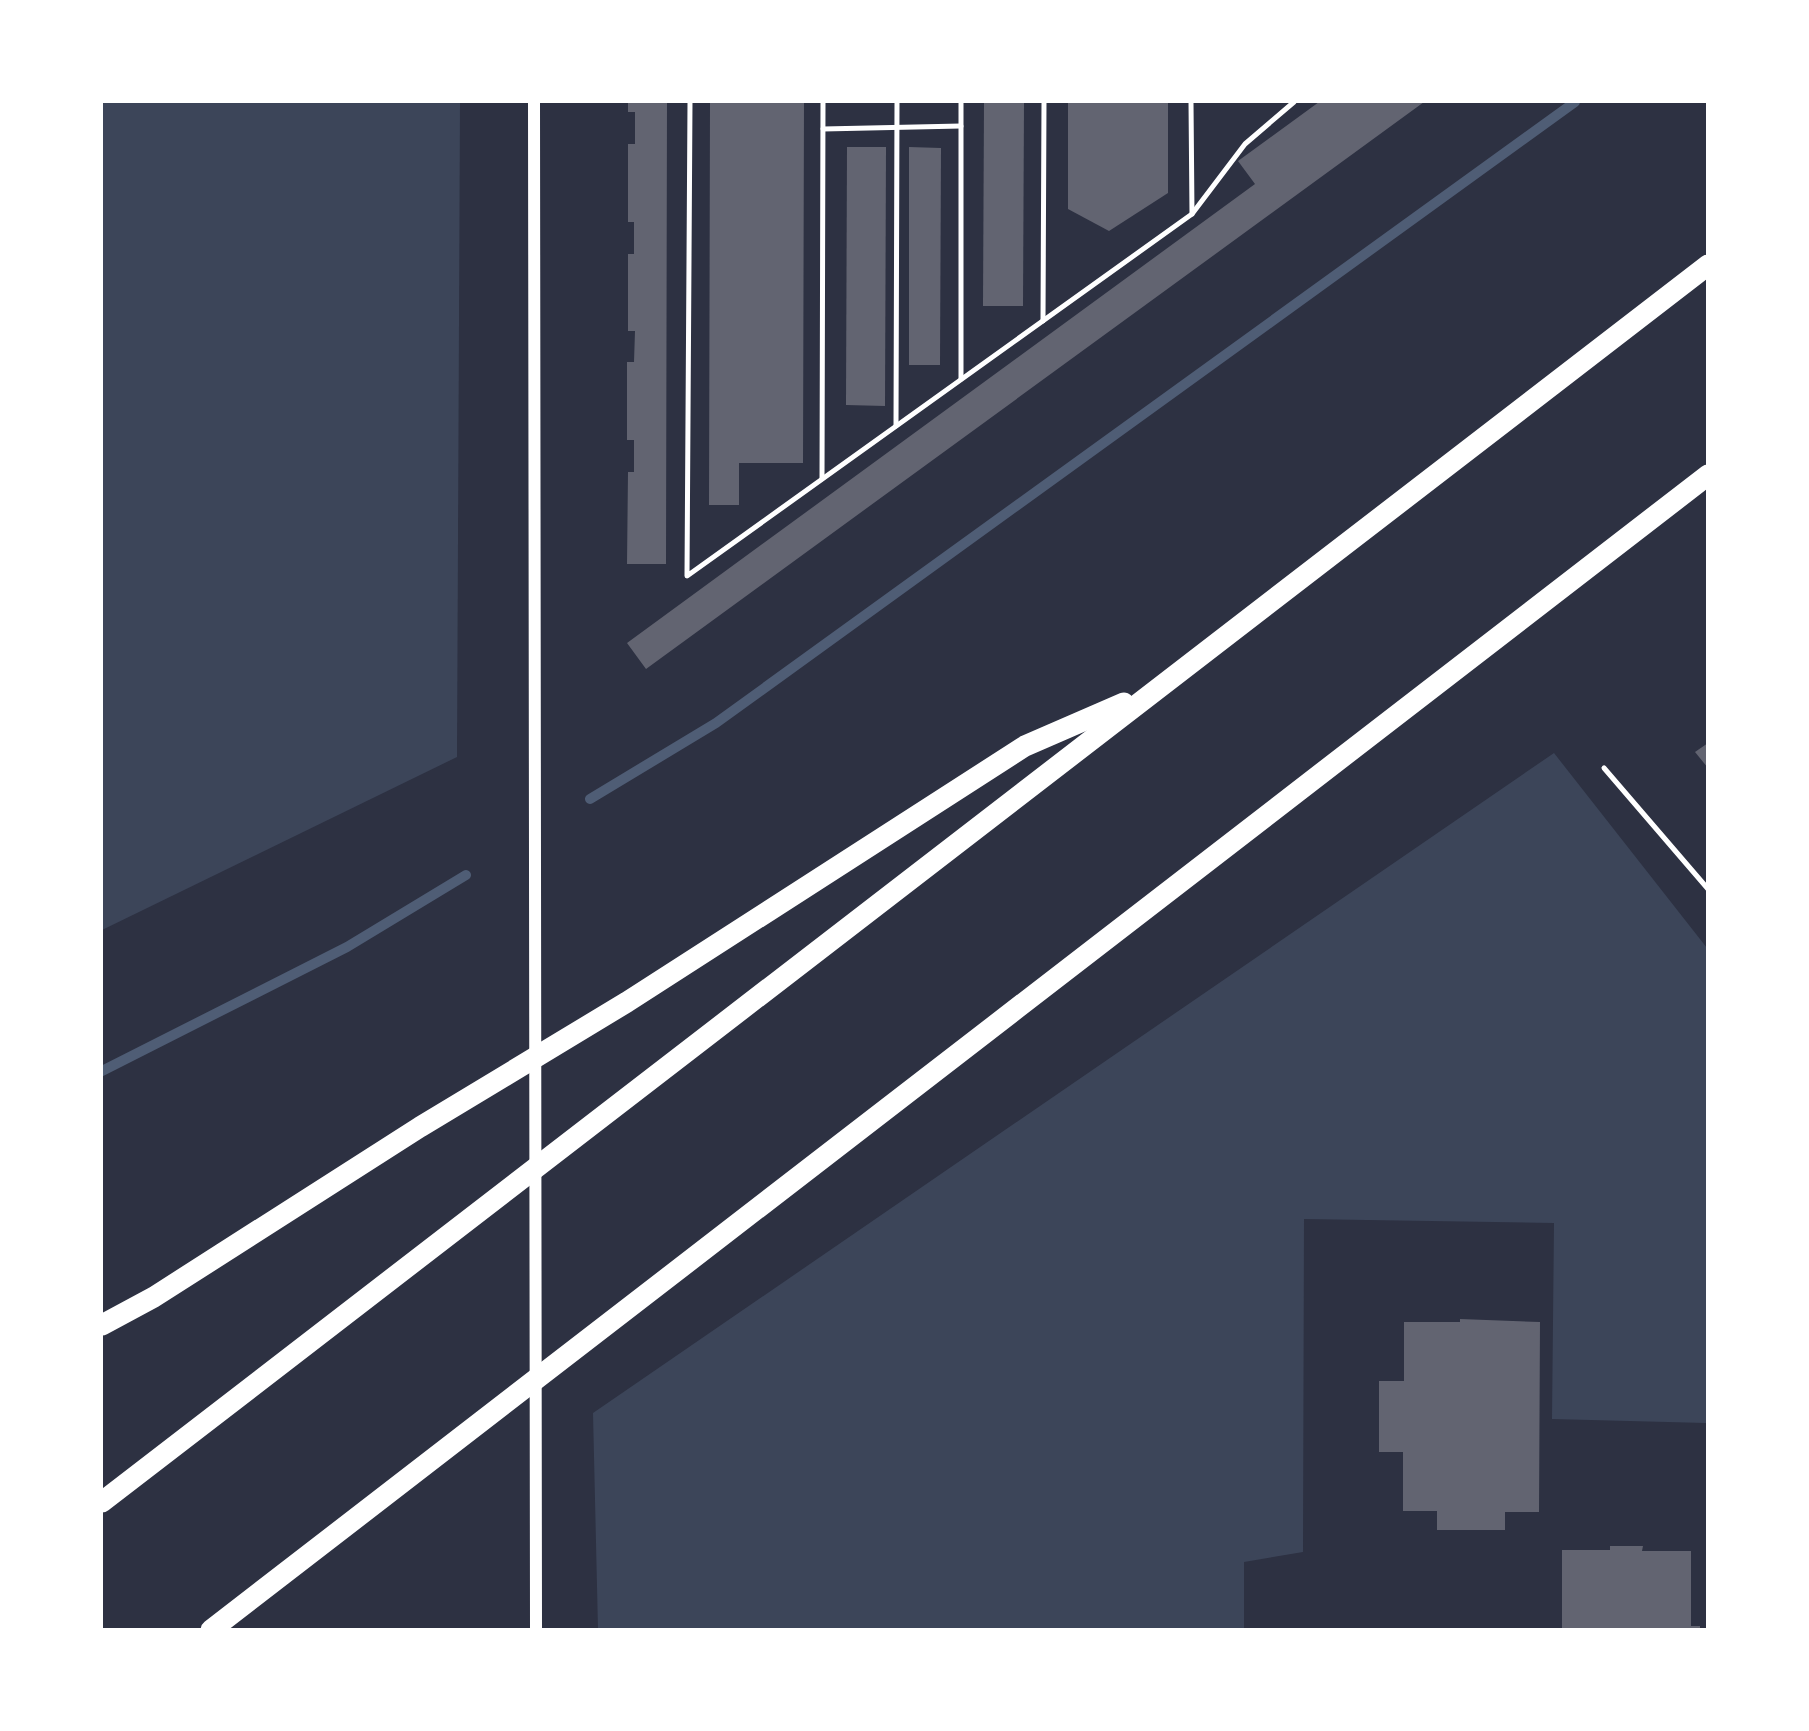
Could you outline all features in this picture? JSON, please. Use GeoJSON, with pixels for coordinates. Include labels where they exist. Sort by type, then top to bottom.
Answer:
{"type":"FeatureCollection","features":[{"type":"Feature","properties":{"kind":"highway"},"geometry":{"type":"LineString","coordinates":[[102,1502],[1707,265]]}},
{"type":"Feature","properties":{"kind":"highway"},"geometry":{"type":"LineString","coordinates":[[211,1629],[1707,475]]}},
{"type":"Feature","properties":{"kind":"highway"},"geometry":{"type":"LineString","coordinates":[[102,1325],[154,1297],[420,1127],[626,1002],[1025,746],[1155,689]]}},
{"type":"Feature","properties":{"kind":"street"},"geometry":{"type":"LineString","coordinates":[[534,102],[536,1629]]}},
{"type":"Feature","properties":{"kind":"lane"},"geometry":{"type":"LineString","coordinates":[[690,102],[687,576],[1192,214],[1245,144],[1294,102]]}},
{"type":"Feature","properties":{"kind":"lane"},"geometry":{"type":"LineString","coordinates":[[822,479],[823,102]]}},
{"type":"Feature","properties":{"kind":"lane"},"geometry":{"type":"LineString","coordinates":[[896,426],[897,102]]}},
{"type":"Feature","properties":{"kind":"lane"},"geometry":{"type":"LineString","coordinates":[[961,102],[961,379]]}},
{"type":"Feature","properties":{"kind":"lane"},"geometry":{"type":"LineString","coordinates":[[1043,321],[1044,102]]}},
{"type":"Feature","properties":{"kind":"lane"},"geometry":{"type":"LineString","coordinates":[[1191,102],[1192,214]]}},
{"type":"Feature","properties":{"kind":"lane"},"geometry":{"type":"LineString","coordinates":[[823,130],[961,126]]}},
{"type":"Feature","properties":{"kind":"lane"},"geometry":{"type":"LineString","coordinates":[[1604,768],[1707,889]]}},
{"type":"Feature","properties":{"kind":"shaded area"},"geometry":{"type":"Polygon","coordinates":[[[102,102],[460,102],[457,757],[102,930],[102,102]]]}},
{"type":"Feature","properties":{"kind":"shaded area"},"geometry":{"type":"Polygon","coordinates":[[[1554,753],[1707,948],[1706,1423],[1552,1419],[1554,1223],[1304,1219],[1303,1552],[1244,1562],[1244,1629],[598,1629],[593,1413],[1554,753]]]}},
{"type":"Feature","properties":{"kind":"building"},"geometry":{"type":"Polygon","coordinates":[[[628,102],[667,102],[666,564],[627,564],[628,472],[634,472],[634,440],[627,440],[627,362],[634,362],[635,331],[628,331],[628,254],[634,254],[634,222],[628,222],[628,144],[635,144],[635,112],[628,112],[628,102]]]}},
{"type":"Feature","properties":{"kind":"building"},"geometry":{"type":"Polygon","coordinates":[[[710,102],[804,102],[803,463],[739,463],[739,505],[709,505],[710,102]]]}},
{"type":"Feature","properties":{"kind":"building"},"geometry":{"type":"Polygon","coordinates":[[[984,102],[1024,102],[1023,306],[983,306],[984,102]]]}},
{"type":"Feature","properties":{"kind":"building"},"geometry":{"type":"Polygon","coordinates":[[[1068,102],[1168,102],[1168,193],[1109,231],[1068,209],[1068,102]]]}},
{"type":"Feature","properties":{"kind":"building"},"geometry":{"type":"Polygon","coordinates":[[[1319,102],[1424,102],[646,669],[627,643],[1255,184],[1238,161],[1319,102]]]}},
{"type":"Feature","properties":{"kind":"building"},"geometry":{"type":"Polygon","coordinates":[[[847,147],[886,147],[885,406],[846,405],[847,147]]]}},
{"type":"Feature","properties":{"kind":"building"},"geometry":{"type":"Polygon","coordinates":[[[909,147],[941,148],[940,365],[909,365],[909,147]]]}},
{"type":"Feature","properties":{"kind":"building"},"geometry":{"type":"Polygon","coordinates":[[[1708,743],[1708,768],[1695,752],[1708,743]]]}},
{"type":"Feature","properties":{"kind":"building"},"geometry":{"type":"Polygon","coordinates":[[[1460,1319],[1540,1322],[1539,1512],[1505,1512],[1505,1530],[1437,1530],[1437,1511],[1403,1511],[1403,1452],[1379,1452],[1379,1381],[1404,1381],[1404,1322],[1460,1322],[1460,1319]]]}},
{"type":"Feature","properties":{"kind":"building"},"geometry":{"type":"Polygon","coordinates":[[[1610,1546],[1643,1546],[1642,1551],[1691,1551],[1691,1626],[1700,1626],[1700,1630],[1562,1630],[1562,1550],[1610,1550],[1610,1546]]]}},
{"type":"Feature","properties":{"kind":"waterway"},"geometry":{"type":"LineString","coordinates":[[590,799],[716,723],[1575,102]]}},
{"type":"Feature","properties":{"kind":"waterway"},"geometry":{"type":"LineString","coordinates":[[102,1071],[347,947],[466,875]]}}]}
